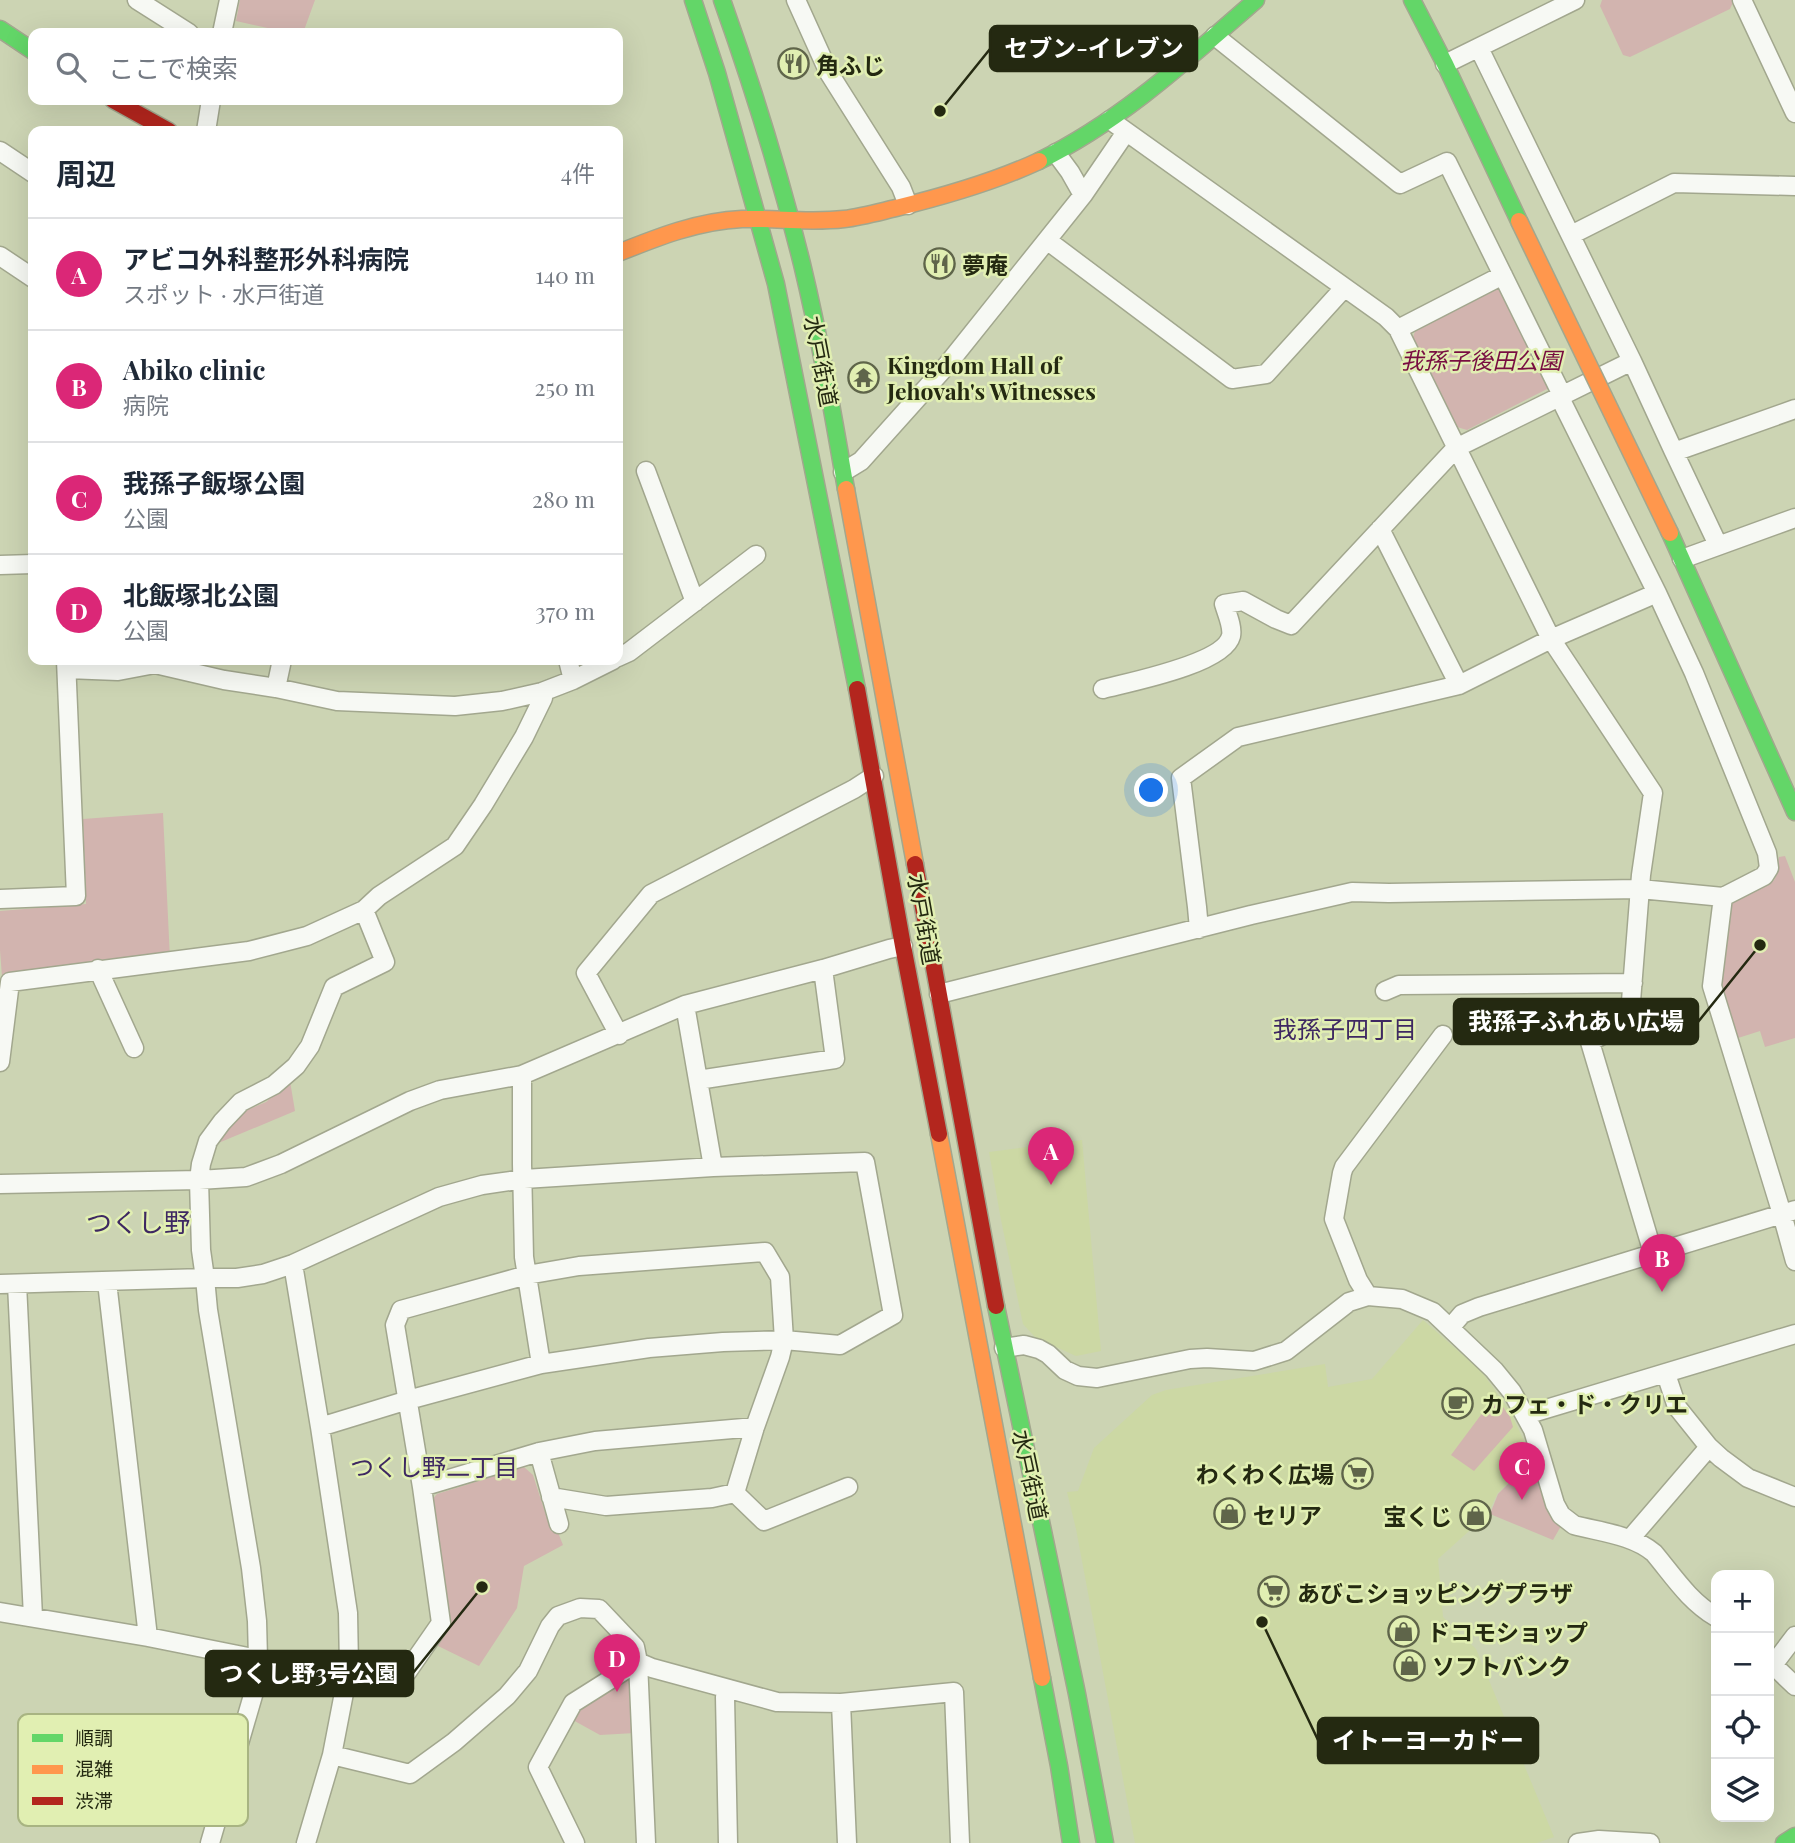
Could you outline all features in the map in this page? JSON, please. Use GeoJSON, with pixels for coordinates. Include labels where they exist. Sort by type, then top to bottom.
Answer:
{"type":"FeatureCollection","features":[{"type":"Feature","properties":{"kind":"main road","name":"水戸街道"},"geometry":{"type":"LineString","coordinates":[[693,0],[717,74],[776,284],[829,542],[1059,1766],[1071,1843]]}},
{"type":"Feature","properties":{"kind":"main road","name":"水戸街道"},"geometry":{"type":"LineString","coordinates":[[722,0],[744,60],[792,220],[822,356],[1004,1349],[1077,1694],[1105,1843]]}},
{"type":"Feature","properties":{"kind":"main road"},"geometry":{"type":"LineString","coordinates":[[623,251],[705,222],[743,218],[845,219],[908,205],[1000,177],[1056,153],[1110,120],[1256,0]]}},
{"type":"Feature","properties":{"kind":"main road"},"geometry":{"type":"LineString","coordinates":[[1412,0],[1670,533],[1795,812]]}},
{"type":"Feature","properties":{"kind":"main road"},"geometry":{"type":"LineString","coordinates":[[0,29],[28,48]]}},
{"type":"Feature","properties":{"kind":"main road"},"geometry":{"type":"LineString","coordinates":[[122,105],[161,126]]}},
{"type":"Feature","properties":{"kind":"main road"},"geometry":{"type":"LineString","coordinates":[[1784,1843],[1795,1836]]}},
{"type":"Feature","properties":{"kind":"street"},"geometry":{"type":"LineString","coordinates":[[137,0],[181,28]]}},
{"type":"Feature","properties":{"kind":"street"},"geometry":{"type":"LineString","coordinates":[[223,28],[229,0]]}},
{"type":"Feature","properties":{"kind":"street"},"geometry":{"type":"LineString","coordinates":[[796,0],[829,73],[901,187],[908,205]]}},
{"type":"Feature","properties":{"kind":"street"},"geometry":{"type":"LineString","coordinates":[[1445,64],[1575,0]]}},
{"type":"Feature","properties":{"kind":"street"},"geometry":{"type":"LineString","coordinates":[[1742,0],[1791,91],[1795,113]]}},
{"type":"Feature","properties":{"kind":"street"},"geometry":{"type":"LineString","coordinates":[[939,994],[1352,892],[1640,889],[1723,897],[1764,876],[1769,868],[1767,853],[1694,673],[1447,162],[1400,184],[1214,36]]}},
{"type":"Feature","properties":{"kind":"street"},"geometry":{"type":"LineString","coordinates":[[1479,48],[1632,361],[1718,545]]}},
{"type":"Feature","properties":{"kind":"street"},"geometry":{"type":"LineString","coordinates":[[207,126],[210,105]]}},
{"type":"Feature","properties":{"kind":"street"},"geometry":{"type":"LineString","coordinates":[[1110,120],[1386,317],[1398,329],[1551,639],[1653,793],[1640,889],[1630,1014],[1626,1022],[1590,1042],[1653,1253]]}},
{"type":"Feature","properties":{"kind":"street"},"geometry":{"type":"LineString","coordinates":[[842,472],[861,461],[938,375],[1048,241],[1126,132]]}},
{"type":"Feature","properties":{"kind":"street"},"geometry":{"type":"LineString","coordinates":[[0,151],[28,170]]}},
{"type":"Feature","properties":{"kind":"street"},"geometry":{"type":"LineString","coordinates":[[1056,153],[1083,195]]}},
{"type":"Feature","properties":{"kind":"street"},"geometry":{"type":"LineString","coordinates":[[1571,235],[1674,183],[1795,186]]}},
{"type":"Feature","properties":{"kind":"street"},"geometry":{"type":"LineString","coordinates":[[1048,241],[1232,379],[1266,374],[1344,288]]}},
{"type":"Feature","properties":{"kind":"street"},"geometry":{"type":"LineString","coordinates":[[0,257],[28,275]]}},
{"type":"Feature","properties":{"kind":"street"},"geometry":{"type":"LineString","coordinates":[[1398,329],[1503,275]]}},
{"type":"Feature","properties":{"kind":"street"},"geometry":{"type":"LineString","coordinates":[[1103,689],[1191,666],[1220,652],[1231,638],[1224,604],[1243,601],[1291,625],[1456,448],[1632,361]]}},
{"type":"Feature","properties":{"kind":"street"},"geometry":{"type":"LineString","coordinates":[[1674,452],[1795,409]]}},
{"type":"Feature","properties":{"kind":"street"},"geometry":{"type":"LineString","coordinates":[[646,471],[695,602]]}},
{"type":"Feature","properties":{"kind":"street"},"geometry":{"type":"LineString","coordinates":[[1682,559],[1795,518]]}},
{"type":"Feature","properties":{"kind":"street"},"geometry":{"type":"LineString","coordinates":[[1380,529],[1459,685]]}},
{"type":"Feature","properties":{"kind":"street"},"geometry":{"type":"LineString","coordinates":[[623,655],[756,555]]}},
{"type":"Feature","properties":{"kind":"street"},"geometry":{"type":"LineString","coordinates":[[0,565],[28,564]]}},
{"type":"Feature","properties":{"kind":"street"},"geometry":{"type":"LineString","coordinates":[[1199,929],[1181,778],[1238,737],[1459,685],[1551,639],[1657,593]]}},
{"type":"Feature","properties":{"kind":"street"},"geometry":{"type":"LineString","coordinates":[[0,899],[76,896],[77,665]]}},
{"type":"Feature","properties":{"kind":"street"},"geometry":{"type":"LineString","coordinates":[[83,665],[118,671],[150,665]]}},
{"type":"Feature","properties":{"kind":"street"},"geometry":{"type":"LineString","coordinates":[[159,665],[337,701],[455,706],[502,701],[542,692],[604,665]]}},
{"type":"Feature","properties":{"kind":"street"},"geometry":{"type":"LineString","coordinates":[[276,688],[281,665]]}},
{"type":"Feature","properties":{"kind":"street"},"geometry":{"type":"LineString","coordinates":[[569,665],[573,680]]}},
{"type":"Feature","properties":{"kind":"street"},"geometry":{"type":"LineString","coordinates":[[0,1062],[10,982],[250,951],[307,936],[364,910],[379,896],[455,846],[524,737],[543,698],[542,692]]}},
{"type":"Feature","properties":{"kind":"street"},"geometry":{"type":"LineString","coordinates":[[619,1035],[586,973],[651,894],[854,789],[874,776]]}},
{"type":"Feature","properties":{"kind":"street"},"geometry":{"type":"LineString","coordinates":[[1723,897],[1712,986],[1789,1212],[1795,1261]]}},
{"type":"Feature","properties":{"kind":"street"},"geometry":{"type":"LineString","coordinates":[[248,1714],[254,1692],[258,1658],[257,1621],[251,1568],[208,1310],[201,1250],[201,1164],[208,1141],[222,1122],[242,1102],[274,1085],[296,1066],[310,1046],[334,987],[385,962],[364,910]]}},
{"type":"Feature","properties":{"kind":"street"},"geometry":{"type":"LineString","coordinates":[[0,1184],[246,1177],[281,1164],[410,1101],[440,1090],[523,1075],[685,1005],[903,946]]}},
{"type":"Feature","properties":{"kind":"street"},"geometry":{"type":"LineString","coordinates":[[698,1080],[835,1059],[823,969]]}},
{"type":"Feature","properties":{"kind":"street"},"geometry":{"type":"LineString","coordinates":[[98,970],[134,1048]]}},
{"type":"Feature","properties":{"kind":"street"},"geometry":{"type":"LineString","coordinates":[[1385,991],[1399,985],[1633,983]]}},
{"type":"Feature","properties":{"kind":"street"},"geometry":{"type":"LineString","coordinates":[[685,1005],[713,1167]]}},
{"type":"Feature","properties":{"kind":"street"},"geometry":{"type":"LineString","coordinates":[[1368,1296],[1334,1219],[1342,1173],[1443,1035]]}},
{"type":"Feature","properties":{"kind":"street"},"geometry":{"type":"LineString","coordinates":[[523,1075],[524,1257],[541,1364]]}},
{"type":"Feature","properties":{"kind":"street"},"geometry":{"type":"LineString","coordinates":[[33,1617],[8,1284],[237,1278],[264,1274],[293,1264],[439,1197],[482,1185],[524,1179],[713,1167],[865,1162],[893,1315],[840,1345],[784,1340],[723,1342],[649,1348],[541,1364],[320,1426]]}},
{"type":"Feature","properties":{"kind":"street"},"geometry":{"type":"LineString","coordinates":[[1450,1328],[1462,1314],[1479,1307],[1789,1212]]}},
{"type":"Feature","properties":{"kind":"street"},"geometry":{"type":"LineString","coordinates":[[0,1612],[273,1662],[407,1672],[441,1623],[395,1325],[401,1310],[527,1275],[579,1266],[765,1252],[780,1278],[784,1340],[735,1493]]}},
{"type":"Feature","properties":{"kind":"street"},"geometry":{"type":"LineString","coordinates":[[293,1264],[348,1613],[349,1667],[332,1755],[306,1843]]}},
{"type":"Feature","properties":{"kind":"street"},"geometry":{"type":"LineString","coordinates":[[107,1282],[148,1637]]}},
{"type":"Feature","properties":{"kind":"street"},"geometry":{"type":"LineString","coordinates":[[1004,1349],[1024,1345],[1039,1349],[1065,1370],[1078,1376],[1097,1378],[1190,1359],[1254,1361],[1286,1351],[1349,1303],[1368,1296],[1414,1304],[1433,1312],[1494,1370],[1512,1392],[1533,1430],[1556,1504],[1566,1521],[1630,1539],[1648,1548],[1684,1591],[1711,1614]]}},
{"type":"Feature","properties":{"kind":"street"},"geometry":{"type":"LineString","coordinates":[[1526,1415],[1795,1334]]}},
{"type":"Feature","properties":{"kind":"street"},"geometry":{"type":"LineString","coordinates":[[1667,1374],[1677,1407],[1709,1447],[1748,1478],[1795,1497]]}},
{"type":"Feature","properties":{"kind":"street"},"geometry":{"type":"LineString","coordinates":[[422,1487],[539,1452],[595,1441],[755,1427]]}},
{"type":"Feature","properties":{"kind":"street"},"geometry":{"type":"LineString","coordinates":[[1630,1539],[1709,1447]]}},
{"type":"Feature","properties":{"kind":"street"},"geometry":{"type":"LineString","coordinates":[[539,1452],[559,1524]]}},
{"type":"Feature","properties":{"kind":"street"},"geometry":{"type":"LineString","coordinates":[[735,1493],[764,1521],[848,1487]]}},
{"type":"Feature","properties":{"kind":"street"},"geometry":{"type":"LineString","coordinates":[[551,1497],[606,1506],[712,1498],[735,1493]]}},
{"type":"Feature","properties":{"kind":"street"},"geometry":{"type":"LineString","coordinates":[[332,1755],[410,1774],[454,1742],[507,1696],[528,1671],[550,1626],[558,1616],[580,1608],[599,1609],[635,1647],[638,1662],[646,1843]]}},
{"type":"Feature","properties":{"kind":"street"},"geometry":{"type":"LineString","coordinates":[[1774,1660],[1795,1636]]}},
{"type":"Feature","properties":{"kind":"street"},"geometry":{"type":"LineString","coordinates":[[638,1662],[777,1702],[841,1703],[954,1692],[960,1843]]}},
{"type":"Feature","properties":{"kind":"street"},"geometry":{"type":"LineString","coordinates":[[575,1843],[538,1767],[573,1703],[638,1662]]}},
{"type":"Feature","properties":{"kind":"street"},"geometry":{"type":"LineString","coordinates":[[1774,1666],[1795,1686]]}},
{"type":"Feature","properties":{"kind":"street"},"geometry":{"type":"LineString","coordinates":[[724,1697],[728,1843]]}},
{"type":"Feature","properties":{"kind":"street"},"geometry":{"type":"LineString","coordinates":[[841,1703],[847,1843]]}},
{"type":"Feature","properties":{"kind":"street"},"geometry":{"type":"LineString","coordinates":[[210,1843],[215,1826]]}},
{"type":"Feature","properties":{"kind":"street"},"geometry":{"type":"LineString","coordinates":[[1578,1843],[1599,1840],[1650,1843]]}},
{"type":"Feature","properties":{"kind":"shaded area"},"geometry":{"type":"Polygon","coordinates":[[[1082,1140],[1101,1351],[1076,1356],[1036,1338],[1023,1324],[989,1152],[1082,1140]]]}},
{"type":"Feature","properties":{"kind":"shaded area","name":"あびこショッピングプラザ"},"geometry":{"type":"Polygon","coordinates":[[[1423,1320],[1481,1371],[1510,1411],[1532,1458],[1497,1494],[1488,1514],[1438,1559],[1443,1617],[1476,1649],[1554,1837],[1537,1843],[1135,1843],[1067,1492],[1078,1491],[1094,1448],[1152,1395],[1166,1390],[1325,1364],[1328,1387],[1372,1379],[1423,1320]]]}},
{"type":"Feature","properties":{"kind":"green space"},"geometry":{"type":"Polygon","coordinates":[[[240,0],[315,0],[305,28],[268,28],[236,21],[240,0]]]}},
{"type":"Feature","properties":{"kind":"green space"},"geometry":{"type":"Polygon","coordinates":[[[1602,0],[1734,0],[1730,9],[1630,57],[1623,55],[1600,6],[1602,0]]]}},
{"type":"Feature","properties":{"kind":"green space","name":"我孫子後田公園"},"geometry":{"type":"Polygon","coordinates":[[[1503,285],[1551,387],[1467,430],[1457,427],[1413,337],[1417,326],[1503,285]]]}},
{"type":"Feature","properties":{"kind":"green space"},"geometry":{"type":"Polygon","coordinates":[[[163,813],[170,959],[2,977],[0,911],[86,904],[83,819],[163,813]]]}},
{"type":"Feature","properties":{"kind":"green space"},"geometry":{"type":"Polygon","coordinates":[[[1785,856],[1795,882],[1795,1038],[1765,1047],[1760,1031],[1738,1038],[1721,985],[1730,906],[1774,880],[1779,857],[1785,856]]]}},
{"type":"Feature","properties":{"kind":"green space"},"geometry":{"type":"Polygon","coordinates":[[[290,1081],[295,1111],[216,1144],[242,1112],[266,1102],[290,1081]]]}},
{"type":"Feature","properties":{"kind":"green space"},"geometry":{"type":"Polygon","coordinates":[[[1495,1396],[1510,1417],[1513,1427],[1474,1471],[1451,1455],[1495,1396]]]}},
{"type":"Feature","properties":{"kind":"green space"},"geometry":{"type":"Polygon","coordinates":[[[1535,1457],[1561,1526],[1553,1540],[1490,1514],[1498,1494],[1535,1457]]]}},
{"type":"Feature","properties":{"kind":"green space"},"geometry":{"type":"Polygon","coordinates":[[[524,1467],[533,1475],[551,1531],[557,1530],[563,1545],[524,1566],[517,1608],[479,1666],[436,1645],[450,1625],[430,1502],[437,1494],[524,1467]]]}},
{"type":"Feature","properties":{"kind":"green space"},"geometry":{"type":"Polygon","coordinates":[[[624,1677],[634,1677],[635,1733],[600,1735],[571,1719],[577,1707],[624,1677]]]}},
{"type":"Feature","properties":{"kind":"traffic: fast"},"geometry":{"type":"LineString","coordinates":[[693,0],[717,73],[776,284],[857,689]]}},
{"type":"Feature","properties":{"kind":"traffic: fast"},"geometry":{"type":"LineString","coordinates":[[722,0],[765,131],[802,264],[846,489]]}},
{"type":"Feature","properties":{"kind":"traffic: fast"},"geometry":{"type":"LineString","coordinates":[[1039,161],[1098,127],[1153,88],[1256,0]]}},
{"type":"Feature","properties":{"kind":"traffic: fast"},"geometry":{"type":"LineString","coordinates":[[1412,0],[1519,221]]}},
{"type":"Feature","properties":{"kind":"traffic: fast"},"geometry":{"type":"LineString","coordinates":[[0,29],[28,48]]}},
{"type":"Feature","properties":{"kind":"traffic: fast"},"geometry":{"type":"LineString","coordinates":[[1670,533],[1795,812]]}},
{"type":"Feature","properties":{"kind":"traffic: fast"},"geometry":{"type":"LineString","coordinates":[[996,1306],[1077,1694],[1105,1843]]}},
{"type":"Feature","properties":{"kind":"traffic: fast"},"geometry":{"type":"LineString","coordinates":[[1042,1678],[1071,1843]]}},
{"type":"Feature","properties":{"kind":"traffic: fast"},"geometry":{"type":"LineString","coordinates":[[1784,1843],[1795,1836]]}},
{"type":"Feature","properties":{"kind":"traffic: slow"},"geometry":{"type":"LineString","coordinates":[[623,251],[678,231],[726,220],[818,221],[863,216],[969,188],[1039,161]]}},
{"type":"Feature","properties":{"kind":"traffic: slow"},"geometry":{"type":"LineString","coordinates":[[1519,221],[1670,533]]}},
{"type":"Feature","properties":{"kind":"traffic: slow"},"geometry":{"type":"LineString","coordinates":[[846,489],[915,864]]}},
{"type":"Feature","properties":{"kind":"traffic: slow"},"geometry":{"type":"LineString","coordinates":[[939,1134],[1042,1678]]}},
{"type":"Feature","properties":{"kind":"traffic: jam"},"geometry":{"type":"LineString","coordinates":[[122,105],[160,126]]}},
{"type":"Feature","properties":{"kind":"traffic: jam"},"geometry":{"type":"LineString","coordinates":[[857,689],[939,1134]]}},
{"type":"Feature","properties":{"kind":"traffic: jam"},"geometry":{"type":"LineString","coordinates":[[915,864],[996,1306]]}},
{"type":"Feature","properties":{"kind":"place","name":"角ふじ"},"geometry":{"type":"Point","coordinates":[793,64]}},
{"type":"Feature","properties":{"kind":"place","name":"セブン-イレブン"},"geometry":{"type":"Point","coordinates":[940,111]}},
{"type":"Feature","properties":{"kind":"place","name":"夢庵"},"geometry":{"type":"Point","coordinates":[939,264]}},
{"type":"Feature","properties":{"kind":"place","name":"Kingdom Hall of Jehovah's Witnesses"},"geometry":{"type":"Point","coordinates":[864,377]}},
{"type":"Feature","properties":{"kind":"place","name":"我孫子ふれあい広場"},"geometry":{"type":"Point","coordinates":[1760,945]}},
{"type":"Feature","properties":{"kind":"place","name":"アビコ外科整形外科病院"},"geometry":{"type":"Point","coordinates":[1051,1185]}},
{"type":"Feature","properties":{"kind":"place","name":"Abiko clinic"},"geometry":{"type":"Point","coordinates":[1662,1292]}},
{"type":"Feature","properties":{"kind":"place","name":"カフェ・ド・クリエ"},"geometry":{"type":"Point","coordinates":[1458,1403]}},
{"type":"Feature","properties":{"kind":"place","name":"わくわく広場"},"geometry":{"type":"Point","coordinates":[1357,1473]}},
{"type":"Feature","properties":{"kind":"place","name":"我孫子飯塚公園"},"geometry":{"type":"Point","coordinates":[1522,1500]}},
{"type":"Feature","properties":{"kind":"place","name":"セリア"},"geometry":{"type":"Point","coordinates":[1230,1514]}},
{"type":"Feature","properties":{"kind":"place","name":"宝くじ"},"geometry":{"type":"Point","coordinates":[1475,1515]}},
{"type":"Feature","properties":{"kind":"place","name":"つくし野3号公園"},"geometry":{"type":"Point","coordinates":[482,1587]}},
{"type":"Feature","properties":{"kind":"place","name":"あびこショッピングプラザ"},"geometry":{"type":"Point","coordinates":[1274,1592]}},
{"type":"Feature","properties":{"kind":"place","name":"イトーヨーカドー"},"geometry":{"type":"Point","coordinates":[1262,1622]}},
{"type":"Feature","properties":{"kind":"place","name":"ドコモショップ"},"geometry":{"type":"Point","coordinates":[1404,1631]}},
{"type":"Feature","properties":{"kind":"place","name":"ソフトバンク"},"geometry":{"type":"Point","coordinates":[1409,1665]}},
{"type":"Feature","properties":{"kind":"place","name":"北飯塚北公園"},"geometry":{"type":"Point","coordinates":[617,1692]}},
{"type":"Feature","properties":{"kind":"district","name":"我孫子四丁目"},"geometry":{"type":"Point","coordinates":[1345,1028]}},
{"type":"Feature","properties":{"kind":"district","name":"つくし野"},"geometry":{"type":"Point","coordinates":[138,1221]}},
{"type":"Feature","properties":{"kind":"district","name":"つくし野二丁目"},"geometry":{"type":"Point","coordinates":[434,1466]}}]}
